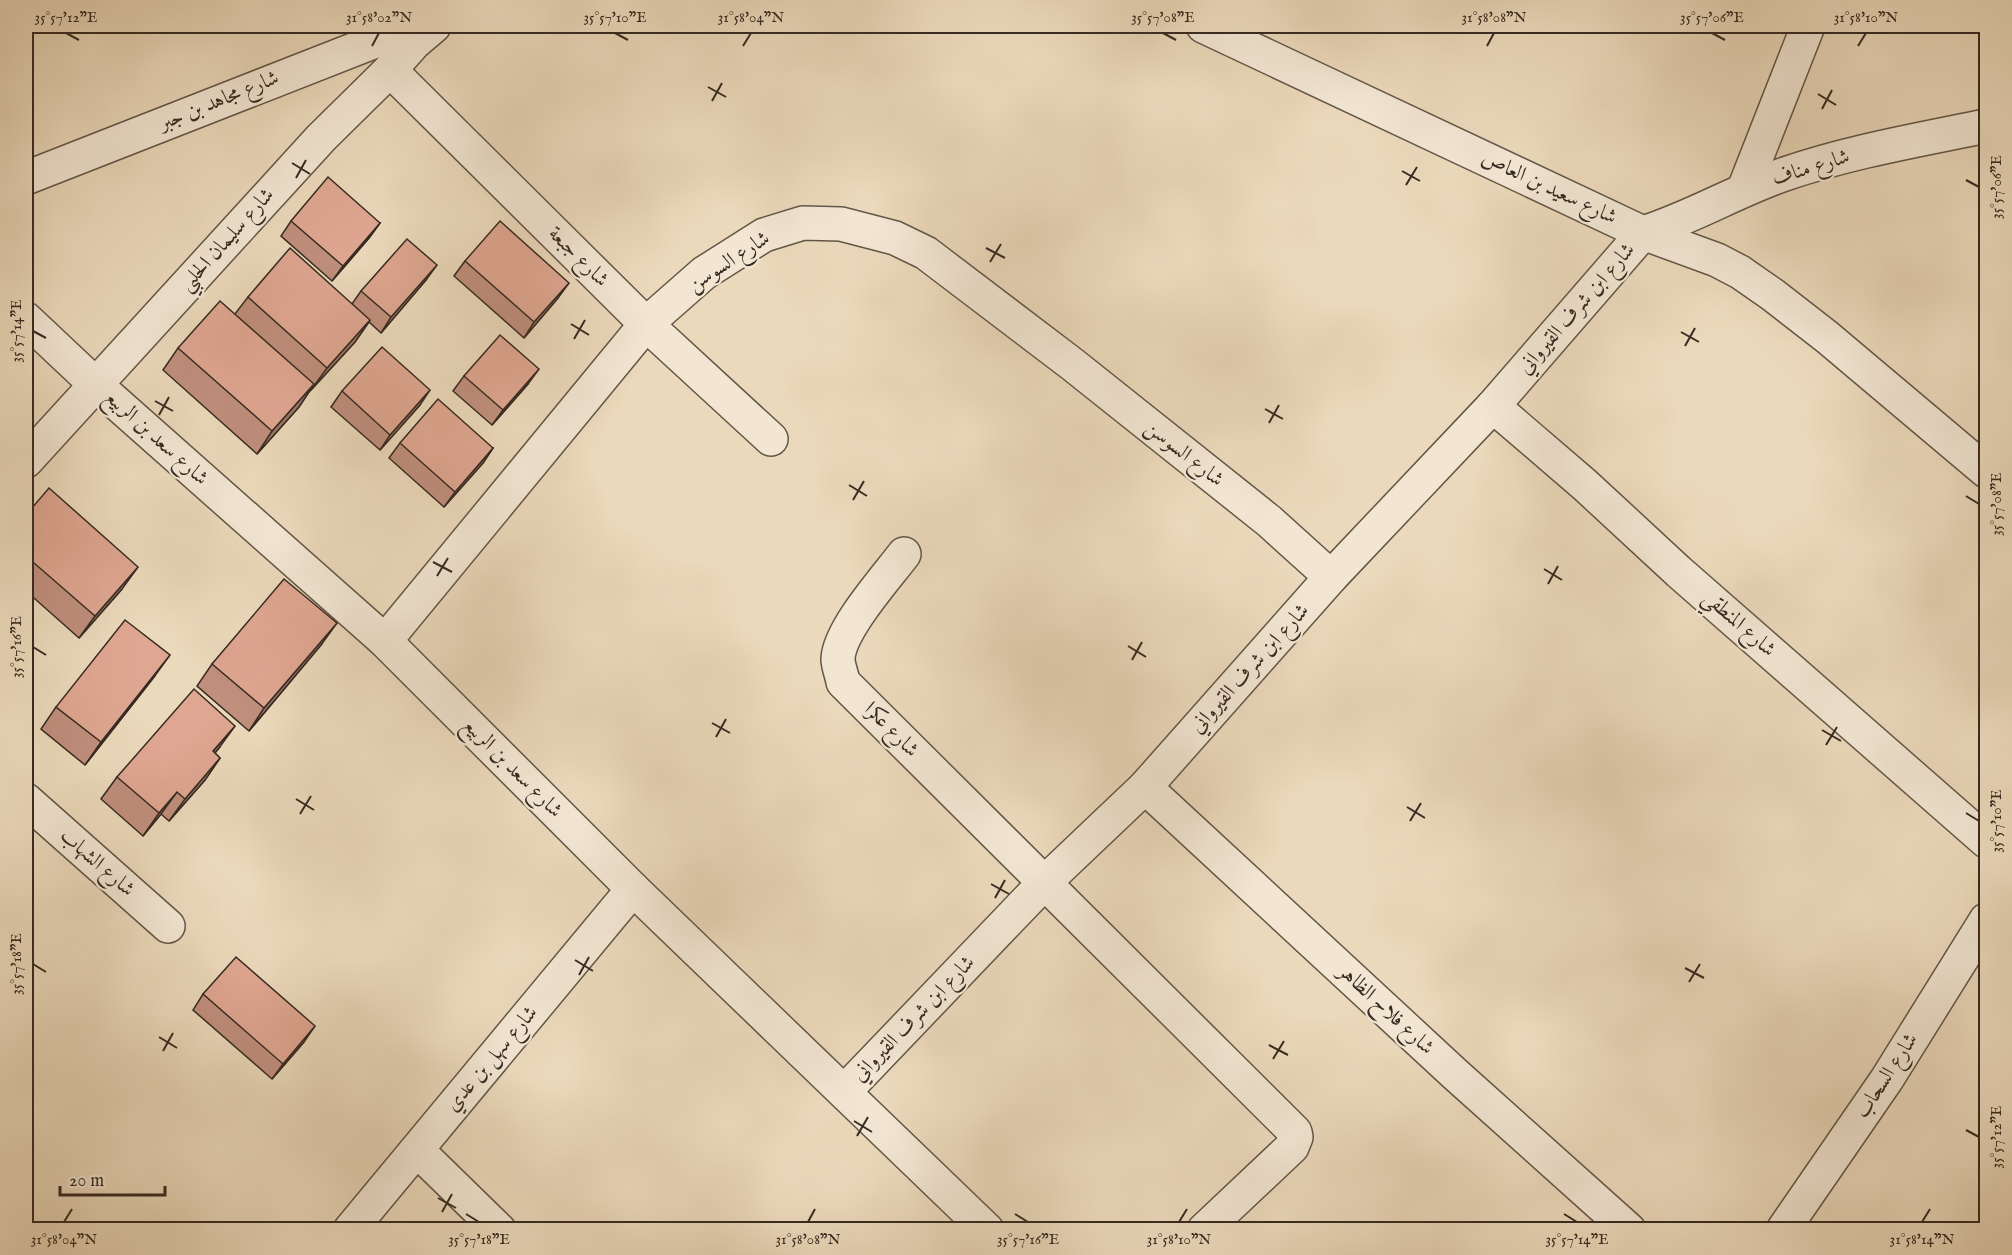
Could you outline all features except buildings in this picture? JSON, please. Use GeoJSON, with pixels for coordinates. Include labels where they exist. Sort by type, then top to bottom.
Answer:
{"type":"FeatureCollection","features":[{"type":"Feature","properties":{"kind":"street","name":"شارع مجاهد بن جبر"},"geometry":{"type":"LineString","coordinates":[[26,178],[414,26]]}},
{"type":"Feature","properties":{"kind":"street","name":"شارع سليمان الحلبي"},"geometry":{"type":"LineString","coordinates":[[26,461],[321,138],[414,43],[434,26]]}},
{"type":"Feature","properties":{"kind":"street","name":"شارع سعيد بن العاص"},"geometry":{"type":"LineString","coordinates":[[1203,26],[1643,233],[1717,260],[1740,272],[1827,337],[1986,471]]}},
{"type":"Feature","properties":{"kind":"street"},"geometry":{"type":"LineString","coordinates":[[1744,189],[1808,26]]}},
{"type":"Feature","properties":{"kind":"street","name":"شارع جبعة"},"geometry":{"type":"LineString","coordinates":[[390,70],[646,324],[771,439]]}},
{"type":"Feature","properties":{"kind":"street","name":"شارع مناف"},"geometry":{"type":"LineString","coordinates":[[1643,233],[1672,224],[1744,189],[1819,163],[1986,126]]}},
{"type":"Feature","properties":{"kind":"street","name":"شارع السوسن"},"geometry":{"type":"LineString","coordinates":[[385,641],[646,324],[704,273],[764,235],[803,223],[841,224],[895,238],[926,253],[1072,364],[1269,521],[1331,577]]}},
{"type":"Feature","properties":{"kind":"street","name":"شارع ابن شرف القيرواني"},"geometry":{"type":"LineString","coordinates":[[844,1092],[1045,882],[1145,787],[1331,577],[1494,406],[1643,233]]}},
{"type":"Feature","properties":{"kind":"street","name":"شارع سعد بن الربيع"},"geometry":{"type":"LineString","coordinates":[[26,319],[95,384],[385,641],[633,889],[987,1230]]}},
{"type":"Feature","properties":{"kind":"street","name":"شارع المنطقي"},"geometry":{"type":"LineString","coordinates":[[1494,406],[1585,485],[1679,572],[1986,841]]}},
{"type":"Feature","properties":{"kind":"street","name":"شارع عكرا"},"geometry":{"type":"LineString","coordinates":[[904,554],[852,623],[838,660],[843,682],[1295,1132],[1296,1137],[1292,1147],[1204,1230]]}},
{"type":"Feature","properties":{"kind":"street","name":"شارع فلاح الظاهر"},"geometry":{"type":"LineString","coordinates":[[1145,787],[1446,1066],[1629,1230]]}},
{"type":"Feature","properties":{"kind":"street","name":"شارع الشهاب"},"geometry":{"type":"LineString","coordinates":[[26,800],[168,926]]}},
{"type":"Feature","properties":{"kind":"street","name":"شارع سهل بن عدي"},"geometry":{"type":"LineString","coordinates":[[350,1230],[633,889]]}},
{"type":"Feature","properties":{"kind":"street","name":"شارع السحاب"},"geometry":{"type":"LineString","coordinates":[[1783,1230],[1887,1079],[1986,920]]}},
{"type":"Feature","properties":{"kind":"street"},"geometry":{"type":"LineString","coordinates":[[417,1150],[499,1230]]}}]}
